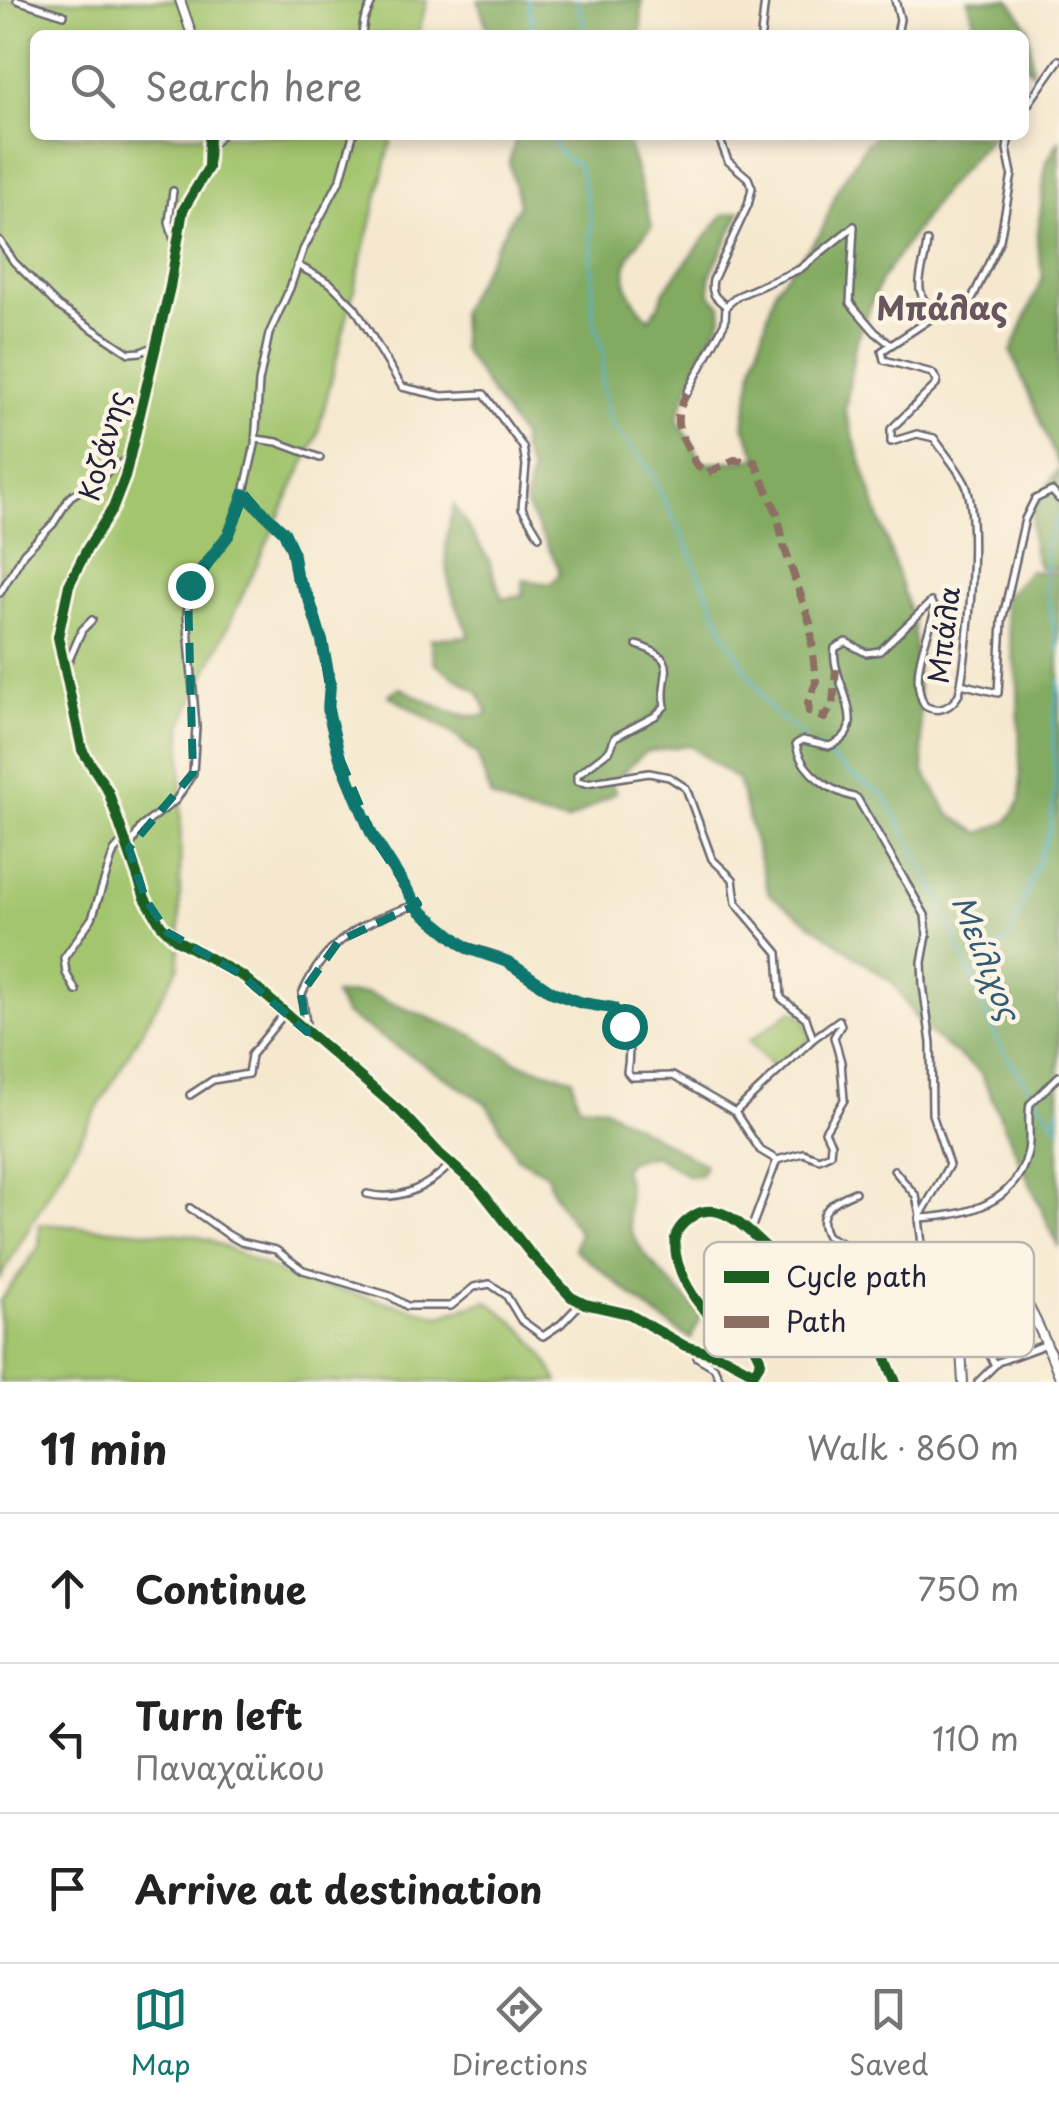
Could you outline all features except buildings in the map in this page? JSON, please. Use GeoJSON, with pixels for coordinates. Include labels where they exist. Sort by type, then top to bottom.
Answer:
{"type":"FeatureCollection","features":[{"type":"Feature","properties":{"kind":"street"},"geometry":{"type":"LineString","coordinates":[[17,0],[64,15]]}},
{"type":"Feature","properties":{"kind":"street"},"geometry":{"type":"LineString","coordinates":[[180,0],[190,30]]}},
{"type":"Feature","properties":{"kind":"street"},"geometry":{"type":"LineString","coordinates":[[363,30],[374,0]]}},
{"type":"Feature","properties":{"kind":"street"},"geometry":{"type":"LineString","coordinates":[[762,30],[765,0]]}},
{"type":"Feature","properties":{"kind":"street"},"geometry":{"type":"LineString","coordinates":[[895,0],[900,19],[898,30]]}},
{"type":"Feature","properties":{"kind":"street"},"geometry":{"type":"LineString","coordinates":[[1029,103],[1059,60]]}},
{"type":"Feature","properties":{"kind":"street","name":"Κοζάνης"},"geometry":{"type":"LineString","coordinates":[[210,140],[206,174],[184,206],[129,458],[113,508],[69,585],[58,645],[82,750],[108,791],[145,898],[167,932],[236,971],[393,1104],[486,1197],[554,1280],[581,1303]]}},
{"type":"Feature","properties":{"kind":"street"},"geometry":{"type":"LineString","coordinates":[[210,147],[216,140]]}},
{"type":"Feature","properties":{"kind":"street"},"geometry":{"type":"LineString","coordinates":[[76,991],[64,958],[84,932],[114,850],[176,800],[193,772],[196,727],[188,594],[194,577],[229,534],[244,494],[256,439],[263,356],[297,265],[341,178],[352,140]]}},
{"type":"Feature","properties":{"kind":"street"},"geometry":{"type":"LineString","coordinates":[[720,140],[728,161],[748,178],[752,188],[713,280],[712,293],[726,306]]}},
{"type":"Feature","properties":{"kind":"street"},"geometry":{"type":"LineString","coordinates":[[687,394],[725,322],[726,306],[738,296],[800,269],[854,226],[850,303],[874,332],[890,344],[935,316],[952,316],[963,310],[990,266],[1000,240],[1011,188],[1008,140]]}},
{"type":"Feature","properties":{"kind":"street"},"geometry":{"type":"LineString","coordinates":[[173,191],[169,222],[176,247]]}},
{"type":"Feature","properties":{"kind":"street"},"geometry":{"type":"LineString","coordinates":[[0,241],[17,265],[70,315],[130,353],[155,346]]}},
{"type":"Feature","properties":{"kind":"street"},"geometry":{"type":"LineString","coordinates":[[926,242],[918,287],[920,298],[935,316]]}},
{"type":"Feature","properties":{"kind":"street"},"geometry":{"type":"LineString","coordinates":[[297,265],[330,283],[355,308],[402,388],[442,396],[484,394],[523,447],[526,465],[522,508],[539,536]]}},
{"type":"Feature","properties":{"kind":"street","name":"Μπάλα"},"geometry":{"type":"LineString","coordinates":[[890,344],[882,352],[884,360],[932,373],[937,380],[892,429],[889,438],[894,444],[917,434],[934,438],[969,496],[974,551],[961,684],[955,701],[944,709],[930,709],[921,700],[917,678],[935,611],[936,605],[931,602],[880,651],[866,652],[846,642],[835,648],[851,722],[844,738],[829,746],[804,740],[796,748],[808,768],[834,793],[857,798],[925,915],[923,985],[932,1114],[949,1164],[919,1217]]}},
{"type":"Feature","properties":{"kind":"street"},"geometry":{"type":"LineString","coordinates":[[256,439],[277,442],[320,458]]}},
{"type":"Feature","properties":{"kind":"street"},"geometry":{"type":"LineString","coordinates":[[0,594],[24,553],[52,524],[70,497],[129,458]]}},
{"type":"Feature","properties":{"kind":"street"},"geometry":{"type":"LineString","coordinates":[[961,684],[998,693],[1002,621],[1025,519],[1035,499],[1052,490],[1059,499]]}},
{"type":"Feature","properties":{"kind":"street"},"geometry":{"type":"LineString","coordinates":[[244,494],[284,532],[292,550],[296,575],[309,599],[322,641],[330,683],[328,711],[340,758],[372,835],[426,916],[467,948],[498,956],[560,996],[613,1008],[624,1026],[629,1052],[627,1072],[631,1078],[674,1076],[735,1112],[757,1148],[777,1160],[803,1153],[824,1159],[832,1149],[825,1131],[844,1100],[834,1037],[841,1022],[836,1021],[813,1039],[735,1112]]}},
{"type":"Feature","properties":{"kind":"street"},"geometry":{"type":"LineString","coordinates":[[64,671],[82,630],[92,620]]}},
{"type":"Feature","properties":{"kind":"street"},"geometry":{"type":"LineString","coordinates":[[636,645],[654,651],[666,664],[668,672],[661,691],[665,706],[655,716],[615,737],[610,750],[577,776],[577,781],[581,784],[649,773],[669,777],[686,788],[712,859],[728,872],[739,908],[778,953],[781,998],[806,1018],[813,1039]]}},
{"type":"Feature","properties":{"kind":"street"},"geometry":{"type":"LineString","coordinates":[[307,1032],[302,994],[328,952],[359,926],[418,904]]}},
{"type":"Feature","properties":{"kind":"street"},"geometry":{"type":"LineString","coordinates":[[190,1094],[214,1080],[248,1074],[256,1047],[286,1011]]}},
{"type":"Feature","properties":{"kind":"street"},"geometry":{"type":"LineString","coordinates":[[919,1217],[948,1217],[991,1203],[1006,1193],[1018,1178],[1028,1150],[1029,1109],[1059,1076]]}},
{"type":"Feature","properties":{"kind":"street"},"geometry":{"type":"LineString","coordinates":[[750,1232],[777,1160]]}},
{"type":"Feature","properties":{"kind":"street"},"geometry":{"type":"LineString","coordinates":[[368,1194],[384,1197],[406,1193],[431,1181],[452,1164]]}},
{"type":"Feature","properties":{"kind":"street"},"geometry":{"type":"LineString","coordinates":[[894,1170],[916,1196],[922,1242]]}},
{"type":"Feature","properties":{"kind":"street"},"geometry":{"type":"LineString","coordinates":[[839,1242],[827,1236],[822,1228],[823,1216],[829,1205],[855,1192]]}},
{"type":"Feature","properties":{"kind":"street"},"geometry":{"type":"LineString","coordinates":[[190,1208],[227,1234],[276,1250],[303,1270],[390,1296],[407,1306],[452,1306],[476,1286],[492,1284],[506,1295],[521,1320],[543,1336],[562,1324],[581,1303],[625,1312],[704,1352]]}},
{"type":"Feature","properties":{"kind":"street"},"geometry":{"type":"LineString","coordinates":[[704,1307],[690,1290],[677,1256],[676,1235],[687,1220],[707,1211],[724,1214],[761,1242]]}},
{"type":"Feature","properties":{"kind":"street"},"geometry":{"type":"LineString","coordinates":[[1034,1319],[1059,1375]]}},
{"type":"Feature","properties":{"kind":"street"},"geometry":{"type":"LineString","coordinates":[[1034,1349],[1047,1344]]}},
{"type":"Feature","properties":{"kind":"street"},"geometry":{"type":"LineString","coordinates":[[696,1350],[697,1357],[713,1366],[722,1382]]}},
{"type":"Feature","properties":{"kind":"street"},"geometry":{"type":"LineString","coordinates":[[720,1357],[754,1374],[760,1366],[759,1357]]}},
{"type":"Feature","properties":{"kind":"street"},"geometry":{"type":"LineString","coordinates":[[886,1357],[896,1382]]}},
{"type":"Feature","properties":{"kind":"street"},"geometry":{"type":"LineString","coordinates":[[962,1357],[963,1382]]}},
{"type":"Feature","properties":{"kind":"street"},"geometry":{"type":"LineString","coordinates":[[991,1357],[995,1364]]}},
{"type":"Feature","properties":{"kind":"street"},"geometry":{"type":"LineString","coordinates":[[978,1382],[995,1364],[1013,1357]]}},
{"type":"Feature","properties":{"kind":"highlighted area"},"geometry":{"type":"Polygon","coordinates":[[[244,494],[292,549],[322,641],[340,758],[372,835],[418,904],[339,941],[301,994],[307,1032],[240,974],[167,932],[145,898],[129,848],[193,773],[188,594],[229,534],[244,494]]]}},
{"type":"Feature","properties":{"kind":"green space"},"geometry":{"type":"Polygon","coordinates":[[[0,0],[427,0],[419,30],[30,30],[30,140],[392,140],[317,436],[182,724],[179,966],[0,1278],[0,0]]]}},
{"type":"Feature","properties":{"kind":"green space"},"geometry":{"type":"Polygon","coordinates":[[[478,0],[642,0],[641,30],[487,30],[478,0]]]}},
{"type":"Feature","properties":{"kind":"green space"},"geometry":{"type":"Polygon","coordinates":[[[968,0],[1010,0],[1028,30],[973,30],[968,0]]]}},
{"type":"Feature","properties":{"kind":"green space"},"geometry":{"type":"Polygon","coordinates":[[[516,140],[627,140],[652,226],[633,250],[625,272],[626,283],[649,319],[664,290],[723,215],[741,211],[710,275],[710,295],[721,305],[722,317],[696,366],[677,419],[704,464],[758,458],[744,426],[753,366],[776,287],[821,233],[838,188],[866,144],[871,140],[989,140],[943,191],[881,280],[855,345],[845,411],[913,622],[924,772],[950,815],[980,833],[1007,822],[1021,800],[1018,685],[1003,599],[1030,571],[1059,573],[1059,1248],[980,1072],[922,1028],[893,983],[769,894],[738,780],[689,745],[645,752],[611,783],[616,792],[567,822],[524,812],[491,797],[477,754],[449,731],[388,695],[400,688],[455,713],[488,714],[479,693],[434,663],[430,639],[470,636],[447,572],[446,541],[454,505],[489,560],[502,599],[523,595],[523,580],[551,584],[559,575],[559,568],[525,504],[531,473],[521,437],[462,349],[460,311],[519,204],[509,162],[516,140]]]}},
{"type":"Feature","properties":{"kind":"green space"},"geometry":{"type":"Polygon","coordinates":[[[1059,141],[1059,466],[1011,352],[1043,276],[1037,242],[1046,163],[1059,141]]]}},
{"type":"Feature","properties":{"kind":"green space"},"geometry":{"type":"Polygon","coordinates":[[[1059,469],[1059,569],[1039,567],[1032,539],[1033,515],[1059,469]]]}},
{"type":"Feature","properties":{"kind":"green space"},"geometry":{"type":"Polygon","coordinates":[[[366,993],[473,1035],[521,1064],[573,1078],[580,1105],[603,1107],[705,1165],[700,1175],[689,1176],[654,1155],[629,1161],[623,1169],[628,1186],[629,1222],[637,1242],[701,1315],[691,1339],[574,1249],[579,1233],[556,1198],[547,1174],[517,1157],[487,1104],[345,1014],[334,995],[366,993]]]}},
{"type":"Feature","properties":{"kind":"green space"},"geometry":{"type":"Polygon","coordinates":[[[792,1011],[804,1017],[811,1039],[775,1069],[749,1041],[792,1011]]]}},
{"type":"Feature","properties":{"kind":"green space"},"geometry":{"type":"Polygon","coordinates":[[[40,1224],[193,1235],[286,1276],[440,1316],[487,1301],[528,1336],[544,1355],[558,1382],[0,1382],[0,1301],[39,1247],[40,1224]]]}},
{"type":"Feature","properties":{"kind":"waterway"},"geometry":{"type":"LineString","coordinates":[[528,0],[533,30]]}},
{"type":"Feature","properties":{"kind":"waterway"},"geometry":{"type":"LineString","coordinates":[[576,0],[583,30]]}},
{"type":"Feature","properties":{"kind":"waterway"},"geometry":{"type":"LineString","coordinates":[[554,140],[561,155],[579,166],[591,219],[593,318],[604,354],[602,386],[610,423],[647,466],[726,636],[771,710],[805,738]]}},
{"type":"Feature","properties":{"kind":"waterway"},"geometry":{"type":"LineString","coordinates":[[1059,517],[1051,532],[1046,565],[1048,600],[1059,651]]}},
{"type":"Feature","properties":{"kind":"waterway"},"geometry":{"type":"LineString","coordinates":[[972,977],[1010,936],[1050,829],[1055,791],[1053,726],[1059,681]]}},
{"type":"Feature","properties":{"kind":"waterway","name":"Μείλιχος"},"geometry":{"type":"LineString","coordinates":[[815,746],[884,795],[930,878],[1000,1046],[1059,1129]]}},
{"type":"Feature","properties":{"kind":"waterway"},"geometry":{"type":"LineString","coordinates":[[1055,1125],[1059,1108]]}},
{"type":"Feature","properties":{"kind":"marked path"},"geometry":{"type":"LineString","coordinates":[[687,393],[678,415],[679,427],[697,465],[708,473],[734,460],[755,462],[777,513],[810,623],[816,683],[808,703],[809,712],[824,718],[833,704],[836,669]]}},
{"type":"Feature","properties":{"kind":"cycle path"},"geometry":{"type":"LineString","coordinates":[[209,140],[208,168],[183,210],[170,287],[125,477],[113,508],[69,585],[58,637],[82,750],[108,791],[145,898],[161,925],[175,939],[244,977],[402,1113],[478,1187],[571,1297],[629,1314],[685,1346],[704,1351]]}},
{"type":"Feature","properties":{"kind":"cycle path"},"geometry":{"type":"LineString","coordinates":[[704,1309],[688,1288],[679,1265],[675,1239],[679,1229],[690,1218],[715,1211],[738,1222],[761,1242]]}},
{"type":"Feature","properties":{"kind":"cycle path"},"geometry":{"type":"LineString","coordinates":[[724,1357],[754,1373],[761,1362],[759,1357]]}},
{"type":"Feature","properties":{"kind":"cycle path"},"geometry":{"type":"LineString","coordinates":[[886,1357],[896,1382]]}},
{"type":"Feature","properties":{"kind":"district","name":"Μπάλας"},"geometry":{"type":"Point","coordinates":[942,309]}},
{"type":"Feature","properties":{"kind":"route"},"geometry":{"type":"LineString","coordinates":[[190,585],[229,534],[244,494],[284,532],[292,550],[296,575],[309,599],[322,641],[330,683],[328,711],[340,758],[372,835],[420,910],[467,948],[508,962],[544,988],[582,1003],[613,1008],[624,1026]]}}]}
